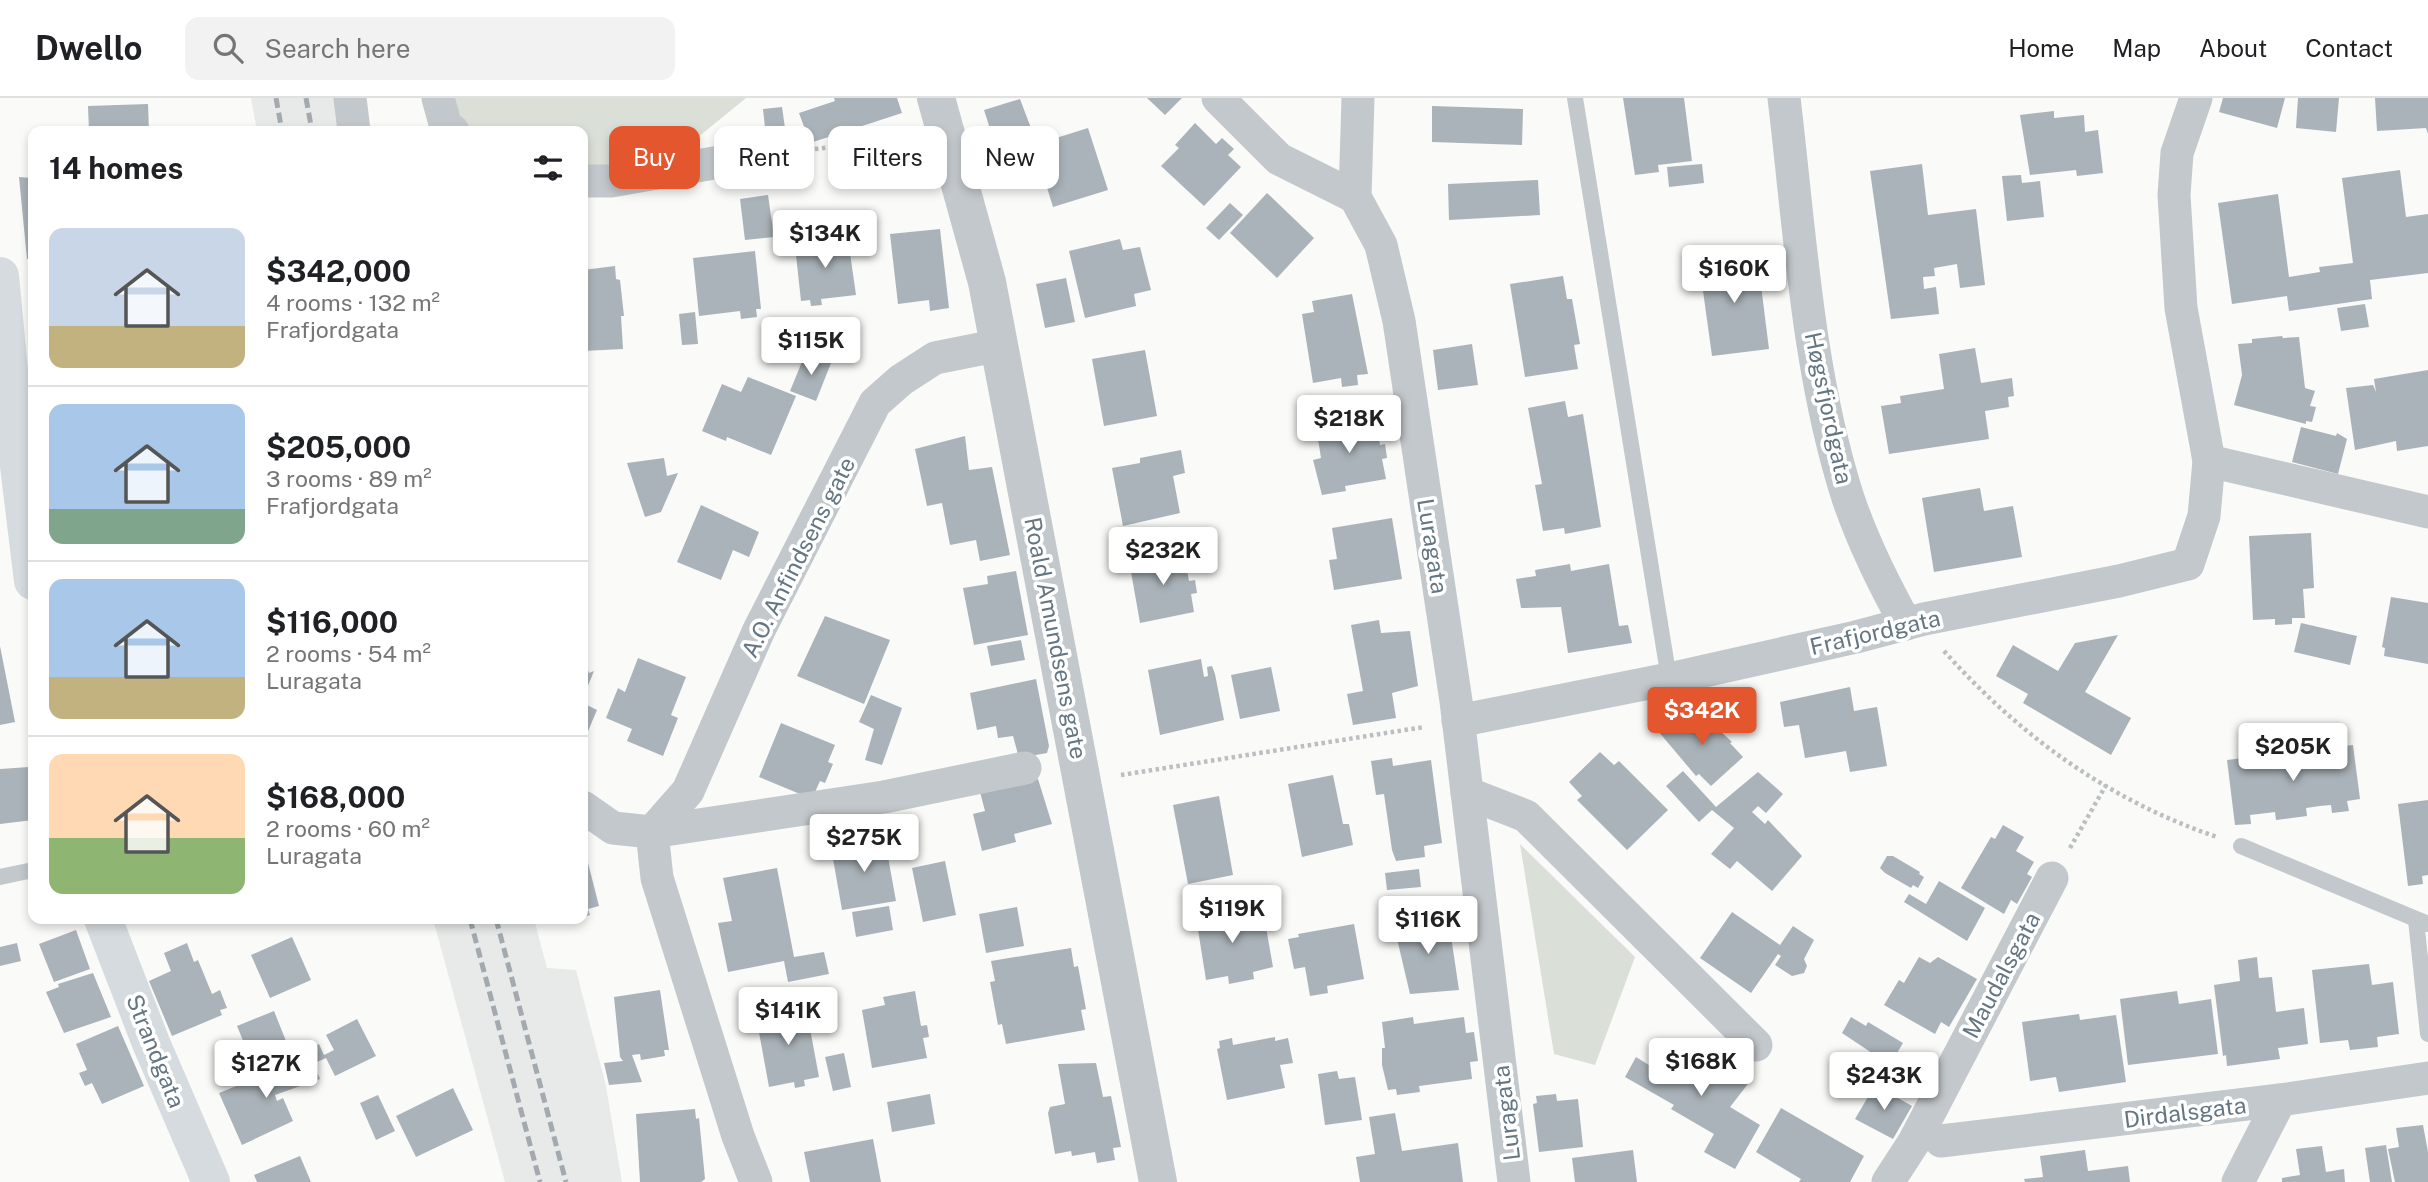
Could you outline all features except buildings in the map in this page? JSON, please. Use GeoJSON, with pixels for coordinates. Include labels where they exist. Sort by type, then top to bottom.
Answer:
{"type":"FeatureCollection","features":[{"type":"Feature","properties":{"kind":"main road"},"geometry":{"type":"LineString","coordinates":[[0,276],[7,434],[28,553]]}},
{"type":"Feature","properties":{"kind":"main road","name":"Strandgata"},"geometry":{"type":"LineString","coordinates":[[105,924],[151,1043],[211,1182]]}},
{"type":"Feature","properties":{"kind":"street"},"geometry":{"type":"LineString","coordinates":[[350,98],[353,126]]}},
{"type":"Feature","properties":{"kind":"street"},"geometry":{"type":"LineString","coordinates":[[438,98],[446,126]]}},
{"type":"Feature","properties":{"kind":"street","name":"Roald Amundsens gate"},"geometry":{"type":"LineString","coordinates":[[936,98],[987,282],[1000,345],[1158,1182]]}},
{"type":"Feature","properties":{"kind":"street"},"geometry":{"type":"LineString","coordinates":[[1218,98],[1279,159],[1355,197]]}},
{"type":"Feature","properties":{"kind":"street","name":"Luragata"},"geometry":{"type":"LineString","coordinates":[[1358,98],[1355,197],[1381,246],[1399,321],[1458,721],[1514,1182]]}},
{"type":"Feature","properties":{"kind":"street","name":"Høgsfjordgata"},"geometry":{"type":"LineString","coordinates":[[1784,98],[1812,329],[1828,418],[1853,509],[1875,568],[1915,621]]}},
{"type":"Feature","properties":{"kind":"street","name":"Frafjordgata"},"geometry":{"type":"LineString","coordinates":[[1458,721],[1669,679],[1915,621],[2119,581],[2188,564],[2204,516],[2209,461],[2181,308],[2174,195],[2177,153],[2196,98]]}},
{"type":"Feature","properties":{"kind":"street"},"geometry":{"type":"LineString","coordinates":[[588,181],[611,181],[714,163]]}},
{"type":"Feature","properties":{"kind":"street","name":"A.O. Anfindsens gate"},"geometry":{"type":"LineString","coordinates":[[652,832],[688,791],[759,630],[875,403],[901,380],[935,358],[1000,345]]}},
{"type":"Feature","properties":{"kind":"street"},"geometry":{"type":"LineString","coordinates":[[2209,461],[2428,512]]}},
{"type":"Feature","properties":{"kind":"street"},"geometry":{"type":"LineString","coordinates":[[588,810],[613,828],[652,832],[884,796],[1026,768]]}},
{"type":"Feature","properties":{"kind":"street"},"geometry":{"type":"LineString","coordinates":[[1467,793],[1526,816],[1756,1045]]}},
{"type":"Feature","properties":{"kind":"street"},"geometry":{"type":"LineString","coordinates":[[652,832],[657,878],[738,1136],[756,1182]]}},
{"type":"Feature","properties":{"kind":"street","name":"Maudalsgata"},"geometry":{"type":"LineString","coordinates":[[1888,1182],[1914,1143],[2052,878]]}},
{"type":"Feature","properties":{"kind":"street","name":"Dirdalsgata"},"geometry":{"type":"LineString","coordinates":[[1941,1141],[2280,1100],[2428,1078]]}},
{"type":"Feature","properties":{"kind":"street"},"geometry":{"type":"LineString","coordinates":[[2238,1182],[2280,1100]]}},
{"type":"Feature","properties":{"kind":"lane"},"geometry":{"type":"LineString","coordinates":[[1575,98],[1669,679]]}},
{"type":"Feature","properties":{"kind":"lane"},"geometry":{"type":"LineString","coordinates":[[2241,846],[2422,922],[2428,1034]]}},
{"type":"Feature","properties":{"kind":"lane"},"geometry":{"type":"LineString","coordinates":[[0,877],[28,871]]}},
{"type":"Feature","properties":{"kind":"path"},"geometry":{"type":"LineString","coordinates":[[1915,621],[2010,719],[2041,745],[2171,822],[2241,846]]}},
{"type":"Feature","properties":{"kind":"path"},"geometry":{"type":"LineString","coordinates":[[1121,775],[1458,721]]}},
{"type":"Feature","properties":{"kind":"path"},"geometry":{"type":"LineString","coordinates":[[2052,878],[2106,785]]}},
{"type":"Feature","properties":{"kind":"shaded area"},"geometry":{"type":"Polygon","coordinates":[[[251,98],[338,98],[341,126],[256,126],[251,98]]]}},
{"type":"Feature","properties":{"kind":"shaded area"},"geometry":{"type":"Polygon","coordinates":[[[442,98],[746,98],[700,136],[700,126],[609,126],[609,165],[588,167],[588,126],[468,126],[442,103],[442,98]]]}},
{"type":"Feature","properties":{"kind":"shaded area"},"geometry":{"type":"Polygon","coordinates":[[[1520,844],[1635,957],[1595,1065],[1554,1054],[1520,844]]]}},
{"type":"Feature","properties":{"kind":"shaded area"},"geometry":{"type":"Polygon","coordinates":[[[434,924],[535,924],[547,968],[576,970],[606,1086],[622,1182],[505,1182],[434,924]]]}},
{"type":"Feature","properties":{"kind":"railway"},"geometry":{"type":"LineString","coordinates":[[276,98],[281,126]]}},
{"type":"Feature","properties":{"kind":"railway"},"geometry":{"type":"LineString","coordinates":[[306,98],[311,126]]}},
{"type":"Feature","properties":{"kind":"railway"},"geometry":{"type":"LineString","coordinates":[[471,924],[540,1182]]}},
{"type":"Feature","properties":{"kind":"railway"},"geometry":{"type":"LineString","coordinates":[[497,924],[566,1182]]}}]}
